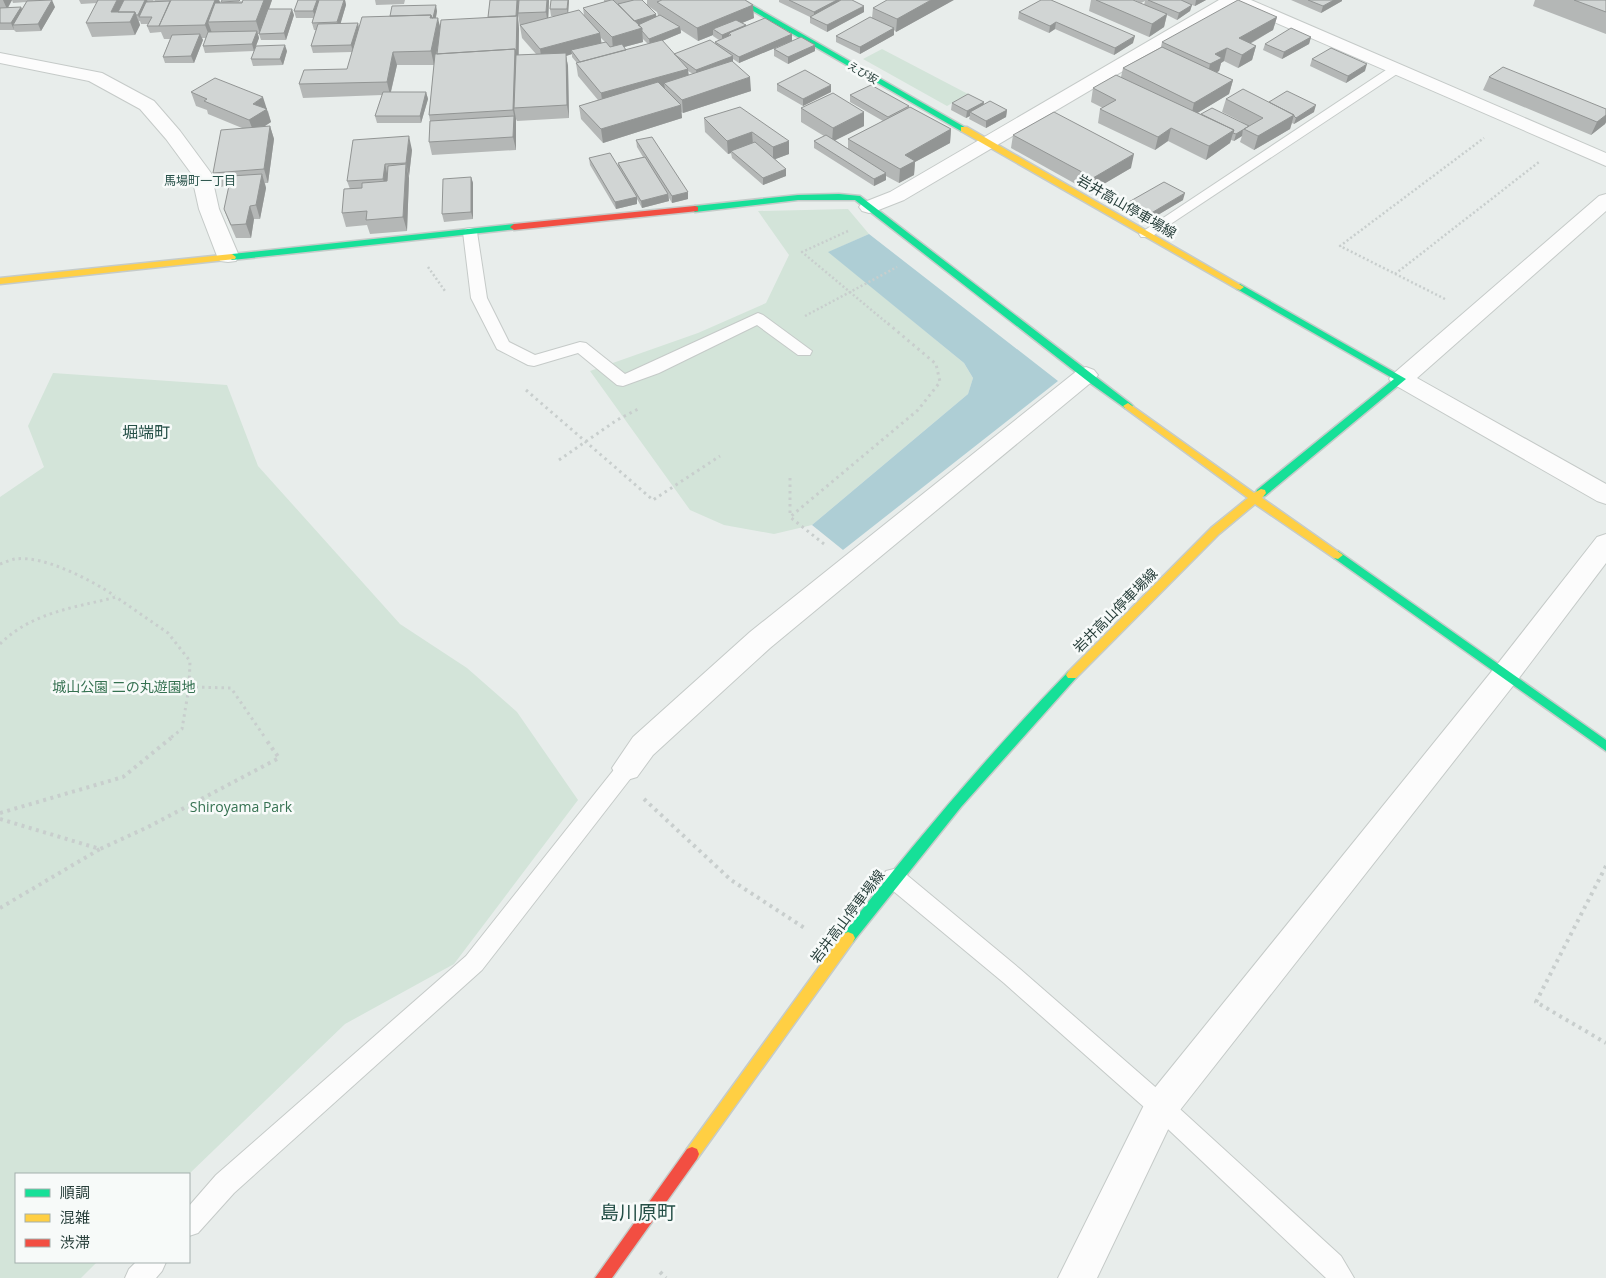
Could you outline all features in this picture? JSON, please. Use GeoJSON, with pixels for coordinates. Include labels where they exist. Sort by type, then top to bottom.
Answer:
{"type":"FeatureCollection","features":[{"type":"Feature","properties":{"kind":"main road","name":"えび坂"},"geometry":{"type":"LineString","coordinates":[[738,0],[988,144]]}},
{"type":"Feature","properties":{"kind":"main road","name":"岩井高山停車場線"},"geometry":{"type":"LineString","coordinates":[[603,1278],[838,951],[894,878],[1041,707],[1208,537],[1253,498],[1401,379],[988,144]]}},
{"type":"Feature","properties":{"kind":"main road"},"geometry":{"type":"LineString","coordinates":[[0,280],[796,198],[844,196],[856,198],[928,251],[1086,375],[1253,498],[1312,536],[1606,746]]}},
{"type":"Feature","properties":{"kind":"street"},"geometry":{"type":"LineString","coordinates":[[875,212],[897,196],[1231,0]]}},
{"type":"Feature","properties":{"kind":"street"},"geometry":{"type":"LineString","coordinates":[[1237,0],[1606,160]]}},
{"type":"Feature","properties":{"kind":"street"},"geometry":{"type":"LineString","coordinates":[[0,58],[94,77],[147,104],[201,173],[209,209],[228,256]]}},
{"type":"Feature","properties":{"kind":"street"},"geometry":{"type":"LineString","coordinates":[[1606,200],[1401,379],[1606,495]]}},
{"type":"Feature","properties":{"kind":"street"},"geometry":{"type":"LineString","coordinates":[[627,768],[643,746],[760,640],[1086,375]]}},
{"type":"Feature","properties":{"kind":"street"},"geometry":{"type":"LineString","coordinates":[[1077,1278],[1162,1107],[1506,674],[1606,544]]}},
{"type":"Feature","properties":{"kind":"lane"},"geometry":{"type":"LineString","coordinates":[[1146,234],[1396,69]]}},
{"type":"Feature","properties":{"kind":"lane"},"geometry":{"type":"LineString","coordinates":[[470,232],[480,298],[503,345],[534,361],[580,347],[623,381],[653,369],[758,318],[804,350]]}},
{"type":"Feature","properties":{"kind":"lane"},"geometry":{"type":"LineString","coordinates":[[190,1223],[225,1184],[474,963],[627,768]]}},
{"type":"Feature","properties":{"kind":"lane"},"geometry":{"type":"LineString","coordinates":[[894,878],[1012,976],[1162,1107],[1332,1265],[1341,1278]]}},
{"type":"Feature","properties":{"kind":"lane"},"geometry":{"type":"LineString","coordinates":[[138,1278],[153,1263]]}},
{"type":"Feature","properties":{"kind":"path"},"geometry":{"type":"LineString","coordinates":[[1475,314],[1340,246],[1511,118]]}},
{"type":"Feature","properties":{"kind":"path"},"geometry":{"type":"LineString","coordinates":[[1395,274],[1565,142]]}},
{"type":"Feature","properties":{"kind":"path"},"geometry":{"type":"LineString","coordinates":[[790,518],[918,410],[940,382],[936,364],[802,252],[875,212]]}},
{"type":"Feature","properties":{"kind":"path"},"geometry":{"type":"LineString","coordinates":[[809,314],[928,251]]}},
{"type":"Feature","properties":{"kind":"path"},"geometry":{"type":"LineString","coordinates":[[559,460],[617,420],[640,407]]}},
{"type":"Feature","properties":{"kind":"path"},"geometry":{"type":"LineString","coordinates":[[584,442],[652,500],[720,456]]}},
{"type":"Feature","properties":{"kind":"path"},"geometry":{"type":"LineString","coordinates":[[790,478],[790,518]]}},
{"type":"Feature","properties":{"kind":"path"},"geometry":{"type":"LineString","coordinates":[[790,518],[852,565]]}},
{"type":"Feature","properties":{"kind":"path"},"geometry":{"type":"LineString","coordinates":[[0,564],[15,559],[42,561],[96,583],[168,633],[190,661],[189,687],[182,729],[123,777],[0,813]]}},
{"type":"Feature","properties":{"kind":"path"},"geometry":{"type":"LineString","coordinates":[[0,644],[12,632],[38,617],[116,597]]}},
{"type":"Feature","properties":{"kind":"path"},"geometry":{"type":"LineString","coordinates":[[0,908],[100,849],[148,827],[279,758],[232,688],[189,687]]}},
{"type":"Feature","properties":{"kind":"path"},"geometry":{"type":"LineString","coordinates":[[660,812],[731,880],[838,951]]}},
{"type":"Feature","properties":{"kind":"path"},"geometry":{"type":"LineString","coordinates":[[0,819],[100,849]]}},
{"type":"Feature","properties":{"kind":"path"},"geometry":{"type":"LineString","coordinates":[[1606,866],[1536,1002],[1606,1043]]}},
{"type":"Feature","properties":{"kind":"green space"},"geometry":{"type":"Polygon","coordinates":[[[882,49],[968,94],[947,106],[863,59],[882,49]]]}},
{"type":"Feature","properties":{"kind":"green space"},"geometry":{"type":"Polygon","coordinates":[[[848,209],[869,234],[829,252],[964,363],[973,378],[968,394],[812,525],[774,534],[724,525],[690,510],[590,371],[698,333],[766,303],[789,255],[758,211],[848,209]]]}},
{"type":"Feature","properties":{"kind":"green space","name":"Shiroyama Park"},"geometry":{"type":"Polygon","coordinates":[[[53,373],[227,385],[258,466],[400,624],[467,668],[517,712],[578,800],[454,964],[345,1024],[190,1173],[15,1173],[15,1263],[96,1263],[81,1278],[0,1278],[0,497],[44,467],[28,426],[53,373]]]}},
{"type":"Feature","properties":{"kind":"water"},"geometry":{"type":"Polygon","coordinates":[[[869,234],[1058,381],[843,550],[812,525],[968,394],[973,378],[964,363],[828,252],[869,234]]]}},
{"type":"Feature","properties":{"kind":"building"},"geometry":{"type":"Polygon","coordinates":[[[52,0],[38,24],[13,25],[27,1],[52,0]]]}},
{"type":"Feature","properties":{"kind":"building"},"geometry":{"type":"Polygon","coordinates":[[[98,0],[117,0],[111,12],[135,12],[130,22],[86,23],[98,0]]]}},
{"type":"Feature","properties":{"kind":"building"},"geometry":{"type":"Polygon","coordinates":[[[124,0],[145,0],[138,15],[136,15],[135,12],[118,12],[124,0]]]}},
{"type":"Feature","properties":{"kind":"building"},"geometry":{"type":"Polygon","coordinates":[[[171,0],[215,0],[205,25],[159,26],[171,0]]]}},
{"type":"Feature","properties":{"kind":"building"},"geometry":{"type":"Polygon","coordinates":[[[222,0],[240,0],[221,2],[222,0]]]}},
{"type":"Feature","properties":{"kind":"building"},"geometry":{"type":"Polygon","coordinates":[[[243,0],[264,0],[256,21],[208,22],[215,3],[242,3],[243,0]]]}},
{"type":"Feature","properties":{"kind":"building"},"geometry":{"type":"Polygon","coordinates":[[[298,0],[317,0],[313,11],[294,11],[298,0]]]}},
{"type":"Feature","properties":{"kind":"building"},"geometry":{"type":"Polygon","coordinates":[[[319,0],[344,0],[337,22],[312,23],[319,0]]]}},
{"type":"Feature","properties":{"kind":"building"},"geometry":{"type":"Polygon","coordinates":[[[490,0],[517,0],[516,16],[488,17],[490,0]]]}},
{"type":"Feature","properties":{"kind":"building"},"geometry":{"type":"Polygon","coordinates":[[[519,0],[547,0],[546,12],[518,13],[519,0]]]}},
{"type":"Feature","properties":{"kind":"building"},"geometry":{"type":"Polygon","coordinates":[[[551,0],[568,0],[567,9],[550,9],[551,0]]]}},
{"type":"Feature","properties":{"kind":"building"},"geometry":{"type":"Polygon","coordinates":[[[611,0],[642,28],[612,37],[583,8],[611,0]]]}},
{"type":"Feature","properties":{"kind":"building"},"geometry":{"type":"Polygon","coordinates":[[[642,0],[656,14],[634,21],[618,4],[642,0]]]}},
{"type":"Feature","properties":{"kind":"building"},"geometry":{"type":"Polygon","coordinates":[[[662,0],[745,0],[753,5],[697,28],[657,2],[662,0]]]}},
{"type":"Feature","properties":{"kind":"building"},"geometry":{"type":"Polygon","coordinates":[[[789,0],[837,0],[814,12],[789,0]]]}},
{"type":"Feature","properties":{"kind":"building"},"geometry":{"type":"Polygon","coordinates":[[[841,0],[852,0],[864,6],[827,25],[810,17],[841,0]]]}},
{"type":"Feature","properties":{"kind":"building"},"geometry":{"type":"Polygon","coordinates":[[[887,0],[931,0],[897,19],[873,8],[887,0]]]}},
{"type":"Feature","properties":{"kind":"building"},"geometry":{"type":"Polygon","coordinates":[[[1041,0],[1051,0],[1135,36],[1115,48],[1056,22],[1050,26],[1019,12],[1041,0]]]}},
{"type":"Feature","properties":{"kind":"building"},"geometry":{"type":"Polygon","coordinates":[[[1096,0],[1133,0],[1167,14],[1152,24],[1096,0]]]}},
{"type":"Feature","properties":{"kind":"building"},"geometry":{"type":"Polygon","coordinates":[[[1148,0],[1181,0],[1192,5],[1179,13],[1148,0]]]}},
{"type":"Feature","properties":{"kind":"building"},"geometry":{"type":"Polygon","coordinates":[[[1238,0],[1277,17],[1239,38],[1256,46],[1242,55],[1227,48],[1215,54],[1222,58],[1210,64],[1162,42],[1238,0]]]}},
{"type":"Feature","properties":{"kind":"building"},"geometry":{"type":"Polygon","coordinates":[[[1308,0],[1334,0],[1323,6],[1308,0]]]}},
{"type":"Feature","properties":{"kind":"building"},"geometry":{"type":"Polygon","coordinates":[[[1574,0],[1606,0],[1606,12],[1574,0]]]}},
{"type":"Feature","properties":{"kind":"building"},"geometry":{"type":"Polygon","coordinates":[[[170,1],[159,26],[147,26],[152,17],[139,17],[146,2],[170,1]]]}},
{"type":"Feature","properties":{"kind":"building"},"geometry":{"type":"Polygon","coordinates":[[[436,5],[433,18],[431,15],[390,16],[392,6],[436,5]]]}},
{"type":"Feature","properties":{"kind":"building"},"geometry":{"type":"Polygon","coordinates":[[[21,7],[11,23],[0,23],[0,8],[21,7]]]}},
{"type":"Feature","properties":{"kind":"building"},"geometry":{"type":"Polygon","coordinates":[[[268,9],[292,9],[284,33],[259,34],[268,9]]]}},
{"type":"Feature","properties":{"kind":"building"},"geometry":{"type":"Polygon","coordinates":[[[579,10],[600,33],[540,49],[520,25],[579,10]]]}},
{"type":"Feature","properties":{"kind":"building"},"geometry":{"type":"Polygon","coordinates":[[[431,15],[430,18],[438,18],[431,51],[393,52],[387,82],[299,84],[304,70],[347,69],[362,17],[431,15]]]}},
{"type":"Feature","properties":{"kind":"building"},"geometry":{"type":"Polygon","coordinates":[[[660,15],[680,27],[649,39],[638,25],[660,15]]]}},
{"type":"Feature","properties":{"kind":"building"},"geometry":{"type":"Polygon","coordinates":[[[517,16],[516,55],[515,49],[437,54],[441,20],[517,16]]]}},
{"type":"Feature","properties":{"kind":"building"},"geometry":{"type":"Polygon","coordinates":[[[870,17],[894,28],[860,47],[836,36],[870,17]]]}},
{"type":"Feature","properties":{"kind":"building"},"geometry":{"type":"Polygon","coordinates":[[[765,18],[792,34],[739,57],[715,42],[731,35],[729,33],[765,18]]]}},
{"type":"Feature","properties":{"kind":"building"},"geometry":{"type":"Polygon","coordinates":[[[736,20],[746,25],[722,35],[713,29],[736,20]]]}},
{"type":"Feature","properties":{"kind":"building"},"geometry":{"type":"Polygon","coordinates":[[[358,23],[351,45],[311,46],[318,24],[358,23]]]}},
{"type":"Feature","properties":{"kind":"building"},"geometry":{"type":"Polygon","coordinates":[[[1291,28],[1311,37],[1284,52],[1265,44],[1291,28]]]}},
{"type":"Feature","properties":{"kind":"building"},"geometry":{"type":"Polygon","coordinates":[[[257,31],[252,44],[203,46],[208,32],[257,31]]]}},
{"type":"Feature","properties":{"kind":"building"},"geometry":{"type":"Polygon","coordinates":[[[200,34],[191,56],[163,57],[172,35],[200,34]]]}},
{"type":"Feature","properties":{"kind":"building"},"geometry":{"type":"Polygon","coordinates":[[[801,37],[815,45],[788,57],[774,49],[801,37]]]}},
{"type":"Feature","properties":{"kind":"building"},"geometry":{"type":"Polygon","coordinates":[[[662,40],[688,69],[601,93],[576,63],[662,40]]]}},
{"type":"Feature","properties":{"kind":"building"},"geometry":{"type":"Polygon","coordinates":[[[710,40],[733,56],[696,70],[674,54],[710,40]]]}},
{"type":"Feature","properties":{"kind":"building"},"geometry":{"type":"Polygon","coordinates":[[[606,42],[610,47],[622,44],[626,50],[580,62],[571,50],[606,42]]]}},
{"type":"Feature","properties":{"kind":"building"},"geometry":{"type":"Polygon","coordinates":[[[285,45],[280,59],[251,59],[256,46],[285,45]]]}},
{"type":"Feature","properties":{"kind":"building"},"geometry":{"type":"Polygon","coordinates":[[[1162,47],[1233,80],[1194,103],[1123,68],[1162,47]]]}},
{"type":"Feature","properties":{"kind":"building"},"geometry":{"type":"Polygon","coordinates":[[[1331,48],[1367,64],[1348,76],[1312,59],[1331,48]]]}},
{"type":"Feature","properties":{"kind":"building"},"geometry":{"type":"Polygon","coordinates":[[[515,49],[513,110],[429,115],[435,54],[515,49]]]}},
{"type":"Feature","properties":{"kind":"building"},"geometry":{"type":"Polygon","coordinates":[[[566,53],[567,105],[514,108],[516,55],[566,53]]]}},
{"type":"Feature","properties":{"kind":"building"},"geometry":{"type":"Polygon","coordinates":[[[732,61],[750,77],[682,100],[664,83],[732,61]]]}},
{"type":"Feature","properties":{"kind":"building"},"geometry":{"type":"Polygon","coordinates":[[[1503,67],[1606,109],[1606,115],[1597,122],[1489,77],[1503,67]]]}},
{"type":"Feature","properties":{"kind":"building"},"geometry":{"type":"Polygon","coordinates":[[[805,70],[831,85],[803,99],[777,84],[805,70]]]}},
{"type":"Feature","properties":{"kind":"building"},"geometry":{"type":"Polygon","coordinates":[[[1116,75],[1234,130],[1209,146],[1171,128],[1158,137],[1100,109],[1116,100],[1093,88],[1116,75]]]}},
{"type":"Feature","properties":{"kind":"building"},"geometry":{"type":"Polygon","coordinates":[[[215,78],[263,97],[253,104],[267,109],[249,120],[204,101],[207,99],[191,92],[215,78]]]}},
{"type":"Feature","properties":{"kind":"building"},"geometry":{"type":"Polygon","coordinates":[[[658,82],[681,105],[601,129],[579,106],[658,82]]]}},
{"type":"Feature","properties":{"kind":"building"},"geometry":{"type":"Polygon","coordinates":[[[871,85],[909,106],[888,117],[850,95],[871,85]]]}},
{"type":"Feature","properties":{"kind":"building"},"geometry":{"type":"Polygon","coordinates":[[[1243,89],[1294,115],[1258,136],[1244,129],[1263,118],[1226,99],[1243,89]]]}},
{"type":"Feature","properties":{"kind":"building"},"geometry":{"type":"Polygon","coordinates":[[[1287,91],[1316,105],[1296,118],[1294,115],[1269,102],[1287,91]]]}},
{"type":"Feature","properties":{"kind":"building"},"geometry":{"type":"Polygon","coordinates":[[[383,92],[426,92],[420,116],[375,116],[383,92]]]}},
{"type":"Feature","properties":{"kind":"building"},"geometry":{"type":"Polygon","coordinates":[[[833,93],[864,112],[833,128],[801,108],[833,93]]]}},
{"type":"Feature","properties":{"kind":"building"},"geometry":{"type":"Polygon","coordinates":[[[968,94],[984,102],[967,111],[952,103],[968,94]]]}},
{"type":"Feature","properties":{"kind":"building"},"geometry":{"type":"Polygon","coordinates":[[[990,101],[1007,110],[986,121],[970,112],[990,101]]]}},
{"type":"Feature","properties":{"kind":"building"},"geometry":{"type":"Polygon","coordinates":[[[740,107],[789,141],[773,147],[752,132],[727,141],[704,118],[740,107]]]}},
{"type":"Feature","properties":{"kind":"building"},"geometry":{"type":"Polygon","coordinates":[[[910,107],[951,129],[905,155],[915,161],[900,169],[848,139],[910,107]]]}},
{"type":"Feature","properties":{"kind":"building"},"geometry":{"type":"Polygon","coordinates":[[[1212,108],[1249,126],[1236,134],[1233,133],[1234,130],[1201,114],[1212,108]]]}},
{"type":"Feature","properties":{"kind":"building"},"geometry":{"type":"Polygon","coordinates":[[[1054,112],[1134,154],[1093,178],[1013,135],[1054,112]]]}},
{"type":"Feature","properties":{"kind":"building"},"geometry":{"type":"Polygon","coordinates":[[[514,116],[513,137],[429,142],[430,121],[514,116]]]}},
{"type":"Feature","properties":{"kind":"building"},"geometry":{"type":"Polygon","coordinates":[[[270,126],[264,169],[213,173],[221,130],[270,126]]]}},
{"type":"Feature","properties":{"kind":"building"},"geometry":{"type":"Polygon","coordinates":[[[826,135],[886,173],[874,179],[814,141],[826,135]]]}},
{"type":"Feature","properties":{"kind":"building"},"geometry":{"type":"Polygon","coordinates":[[[409,136],[406,163],[385,164],[383,179],[347,181],[353,140],[409,136]]]}},
{"type":"Feature","properties":{"kind":"building"},"geometry":{"type":"Polygon","coordinates":[[[652,137],[688,192],[672,196],[636,140],[652,137]]]}},
{"type":"Feature","properties":{"kind":"building"},"geometry":{"type":"Polygon","coordinates":[[[755,142],[786,169],[763,178],[731,151],[755,142]]]}},
{"type":"Feature","properties":{"kind":"building"},"geometry":{"type":"Polygon","coordinates":[[[610,153],[637,197],[615,202],[589,158],[610,153]]]}},
{"type":"Feature","properties":{"kind":"building"},"geometry":{"type":"Polygon","coordinates":[[[645,157],[668,194],[641,201],[618,163],[645,157]]]}},
{"type":"Feature","properties":{"kind":"building"},"geometry":{"type":"Polygon","coordinates":[[[406,164],[403,217],[366,220],[367,211],[342,213],[344,189],[362,188],[362,183],[387,181],[388,166],[406,164]]]}},
{"type":"Feature","properties":{"kind":"building"},"geometry":{"type":"Polygon","coordinates":[[[262,174],[256,205],[250,206],[246,224],[231,225],[224,209],[231,176],[262,174]]]}},
{"type":"Feature","properties":{"kind":"building"},"geometry":{"type":"Polygon","coordinates":[[[471,177],[471,212],[442,214],[443,179],[471,177]]]}},
{"type":"Feature","properties":{"kind":"building"},"geometry":{"type":"Polygon","coordinates":[[[1164,182],[1185,193],[1148,215],[1127,203],[1164,182]]]}},
{"type":"Feature","properties":{"kind":"traffic: fast"},"geometry":{"type":"LineString","coordinates":[[738,0],[964,129]]}},
{"type":"Feature","properties":{"kind":"traffic: fast"},"geometry":{"type":"LineString","coordinates":[[695,209],[798,197],[839,196],[857,198],[1128,406]]}},
{"type":"Feature","properties":{"kind":"traffic: fast"},"geometry":{"type":"LineString","coordinates":[[232,257],[514,227]]}},
{"type":"Feature","properties":{"kind":"traffic: fast"},"geometry":{"type":"LineString","coordinates":[[1240,287],[1401,379],[1261,493]]}},
{"type":"Feature","properties":{"kind":"traffic: fast"},"geometry":{"type":"LineString","coordinates":[[1338,555],[1606,746]]}},
{"type":"Feature","properties":{"kind":"traffic: fast"},"geometry":{"type":"LineString","coordinates":[[848,938],[957,803],[1072,675]]}},
{"type":"Feature","properties":{"kind":"traffic: slow"},"geometry":{"type":"LineString","coordinates":[[964,129],[1240,287]]}},
{"type":"Feature","properties":{"kind":"traffic: slow"},"geometry":{"type":"LineString","coordinates":[[0,281],[232,257]]}},
{"type":"Feature","properties":{"kind":"traffic: slow"},"geometry":{"type":"LineString","coordinates":[[1128,406],[1253,497],[1338,555]]}},
{"type":"Feature","properties":{"kind":"traffic: slow"},"geometry":{"type":"LineString","coordinates":[[1072,675],[1215,531],[1261,493]]}},
{"type":"Feature","properties":{"kind":"traffic: slow"},"geometry":{"type":"LineString","coordinates":[[692,1154],[848,938]]}},
{"type":"Feature","properties":{"kind":"traffic: jam"},"geometry":{"type":"LineString","coordinates":[[514,227],[695,209]]}},
{"type":"Feature","properties":{"kind":"traffic: jam"},"geometry":{"type":"LineString","coordinates":[[603,1278],[692,1154]]}},
{"type":"Feature","properties":{"kind":"district","name":"馬場町一丁目"},"geometry":{"type":"Point","coordinates":[200,180]}},
{"type":"Feature","properties":{"kind":"district","name":"堀端町"},"geometry":{"type":"Point","coordinates":[146,432]}},
{"type":"Feature","properties":{"kind":"district","name":"島川原町"},"geometry":{"type":"Point","coordinates":[638,1212]}},
{"type":"Feature","properties":{"kind":"park label","name":"城山公園 二の丸遊園地"},"geometry":{"type":"Point","coordinates":[124,686]}}]}
